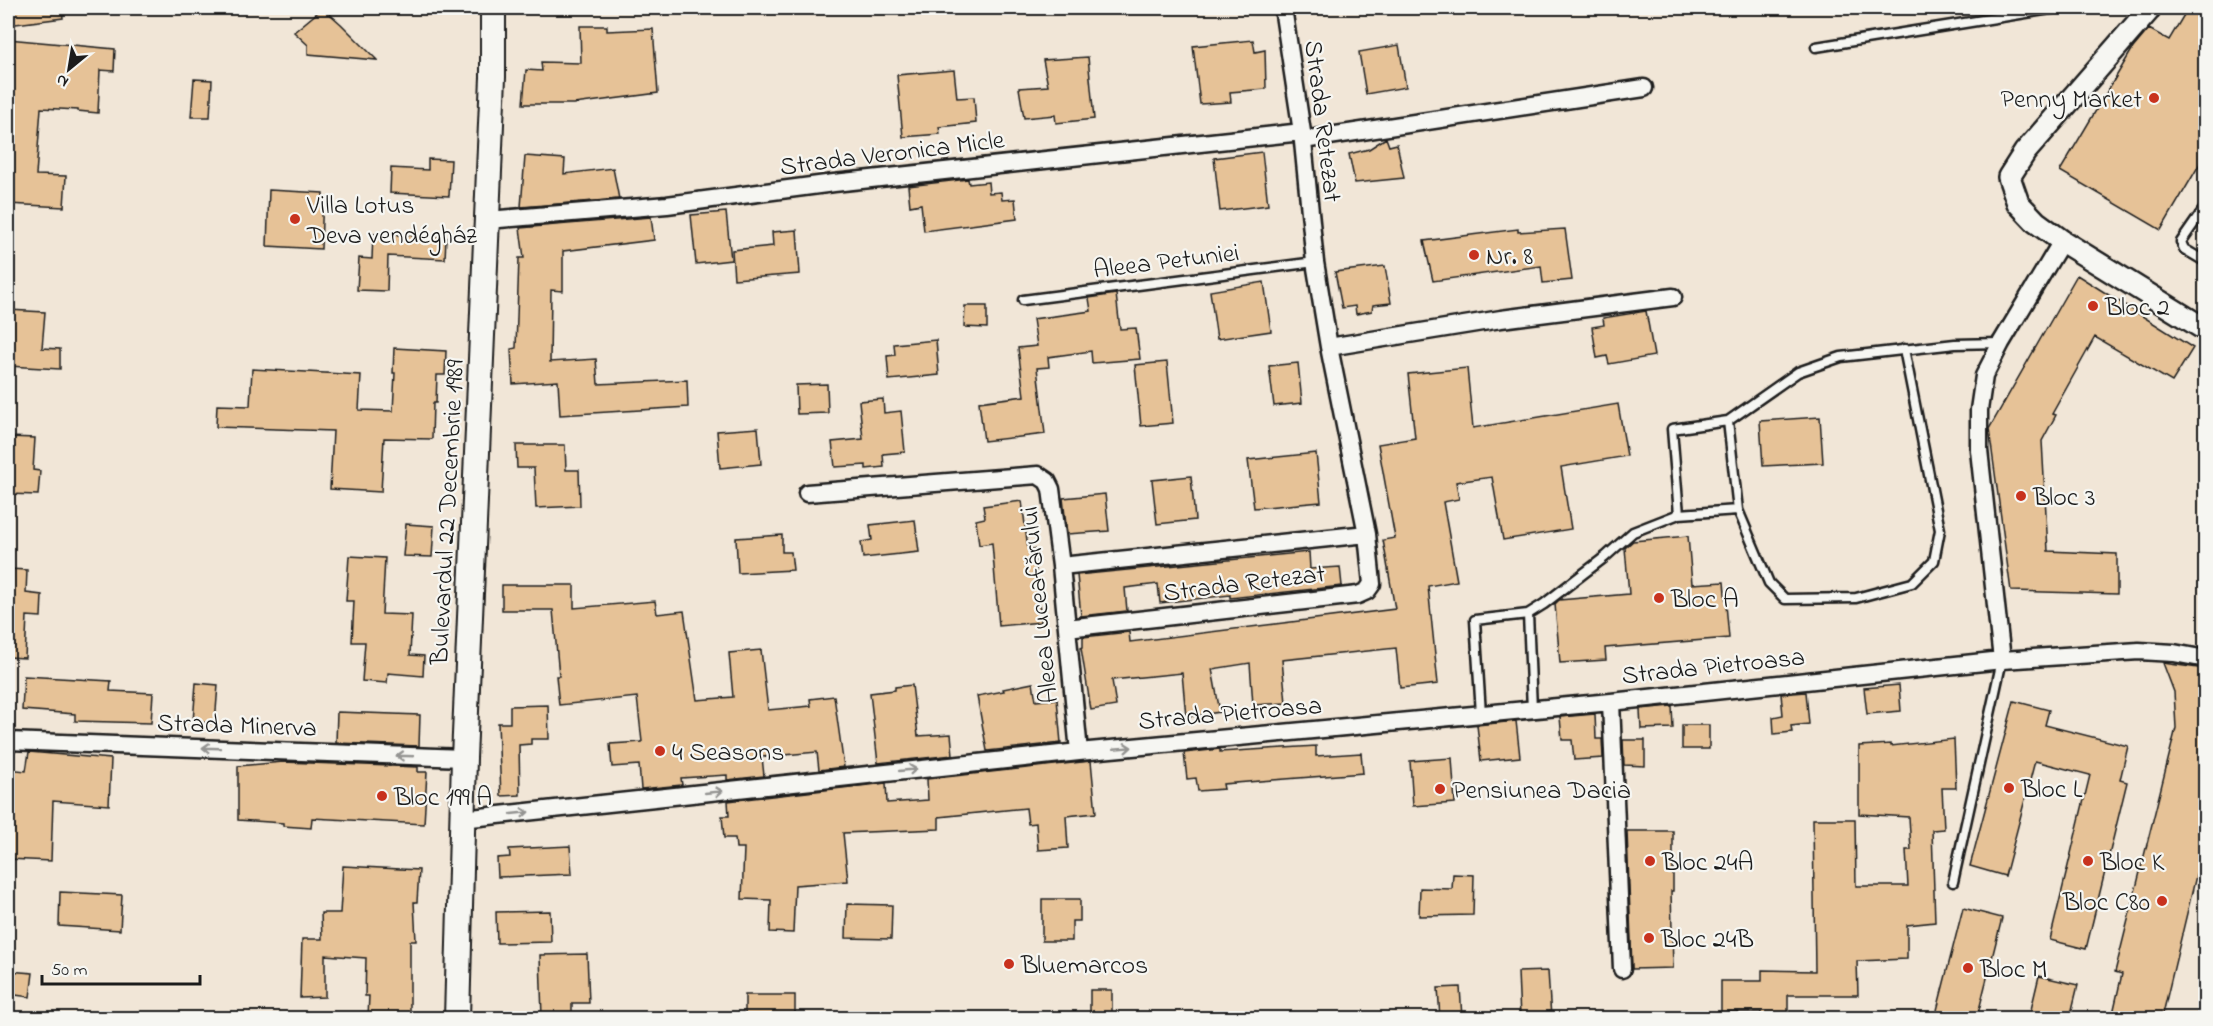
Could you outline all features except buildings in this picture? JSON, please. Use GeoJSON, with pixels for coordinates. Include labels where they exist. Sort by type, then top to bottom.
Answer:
{"type":"FeatureCollection","features":[{"type":"Feature","properties":{"kind":"main road","name":"Bulevardul 22 Decembrie 1989"},"geometry":{"type":"LineString","coordinates":[[457,1018],[464,758],[494,77],[493,8]]}},
{"type":"Feature","properties":{"kind":"street","name":"Strada Retezat"},"geometry":{"type":"LineString","coordinates":[[1067,628],[1358,595],[1367,591],[1372,584],[1367,534],[1329,347],[1316,262],[1303,136],[1283,8]]}},
{"type":"Feature","properties":{"kind":"street"},"geometry":{"type":"LineString","coordinates":[[2148,9],[2025,152],[2009,177],[2018,203],[2036,222],[2062,241],[2205,330]]}},
{"type":"Feature","properties":{"kind":"street","name":"Strada Veronica Micle"},"geometry":{"type":"LineString","coordinates":[[488,220],[668,205],[834,183],[1303,136],[1644,88]]}},
{"type":"Feature","properties":{"kind":"street"},"geometry":{"type":"LineString","coordinates":[[2002,660],[1979,450],[1979,410],[1984,376],[2062,241]]}},
{"type":"Feature","properties":{"kind":"street"},"geometry":{"type":"LineString","coordinates":[[1329,347],[1502,319],[1672,297]]}},
{"type":"Feature","properties":{"kind":"street","name":"Aleea Luceafărului"},"geometry":{"type":"LineString","coordinates":[[807,493],[1038,475],[1047,481],[1051,489],[1061,566],[1079,752]]}},
{"type":"Feature","properties":{"kind":"street","name":"Strada Retezat"},"geometry":{"type":"LineString","coordinates":[[1061,566],[1367,534]]}},
{"type":"Feature","properties":{"kind":"street","name":"Strada Pietroasa"},"geometry":{"type":"LineString","coordinates":[[462,819],[1079,752],[1611,702],[2002,660],[2139,651],[2174,653],[2205,659]]}},
{"type":"Feature","properties":{"kind":"street"},"geometry":{"type":"LineString","coordinates":[[1611,702],[1622,969]]}},
{"type":"Feature","properties":{"kind":"street","name":"Strada Minerva"},"geometry":{"type":"LineString","coordinates":[[8,741],[464,758]]}},
{"type":"Feature","properties":{"kind":"lane"},"geometry":{"type":"LineString","coordinates":[[1816,47],[2057,8]]}},
{"type":"Feature","properties":{"kind":"lane"},"geometry":{"type":"LineString","coordinates":[[2205,206],[2181,242],[2184,249],[2205,262]]}},
{"type":"Feature","properties":{"kind":"lane","name":"Aleea Petuniei"},"geometry":{"type":"LineString","coordinates":[[1023,300],[1316,262]]}},
{"type":"Feature","properties":{"kind":"lane"},"geometry":{"type":"LineString","coordinates":[[1679,514],[1672,429],[1728,421],[1798,372],[1841,357],[1955,344],[2001,343]]}},
{"type":"Feature","properties":{"kind":"lane"},"geometry":{"type":"LineString","coordinates":[[1728,421],[1738,510],[1769,584],[1785,598],[1856,598],[1912,583],[1934,561],[1940,530],[1904,349]]}},
{"type":"Feature","properties":{"kind":"lane"},"geometry":{"type":"LineString","coordinates":[[1481,714],[1476,620],[1528,614],[1605,557],[1633,532],[1679,514],[1738,510]]}},
{"type":"Feature","properties":{"kind":"lane"},"geometry":{"type":"LineString","coordinates":[[1528,614],[1532,709]]}},
{"type":"Feature","properties":{"kind":"lane"},"geometry":{"type":"LineString","coordinates":[[1953,882],[2002,660]]}},
{"type":"Feature","properties":{"kind":"place","name":"Penny Market"},"geometry":{"type":"Point","coordinates":[2154,98]}},
{"type":"Feature","properties":{"kind":"place","name":"Villa Lotus Deva vendégház"},"geometry":{"type":"Point","coordinates":[295,219]}},
{"type":"Feature","properties":{"kind":"place","name":"Nr. 8"},"geometry":{"type":"Point","coordinates":[1474,255]}},
{"type":"Feature","properties":{"kind":"place","name":"Bloc 2"},"geometry":{"type":"Point","coordinates":[2093,306]}},
{"type":"Feature","properties":{"kind":"place","name":"Bloc 3"},"geometry":{"type":"Point","coordinates":[2021,496]}},
{"type":"Feature","properties":{"kind":"place","name":"Bloc A"},"geometry":{"type":"Point","coordinates":[1659,598]}},
{"type":"Feature","properties":{"kind":"place","name":"4 Seasons"},"geometry":{"type":"Point","coordinates":[660,751]}},
{"type":"Feature","properties":{"kind":"place","name":"Bloc L"},"geometry":{"type":"Point","coordinates":[2009,788]}},
{"type":"Feature","properties":{"kind":"place","name":"Pensiunea Dacia"},"geometry":{"type":"Point","coordinates":[1440,789]}},
{"type":"Feature","properties":{"kind":"place","name":"Bloc 199 A"},"geometry":{"type":"Point","coordinates":[382,796]}},
{"type":"Feature","properties":{"kind":"place","name":"Bloc 24A"},"geometry":{"type":"Point","coordinates":[1650,861]}},
{"type":"Feature","properties":{"kind":"place","name":"Bloc K"},"geometry":{"type":"Point","coordinates":[2088,861]}},
{"type":"Feature","properties":{"kind":"place","name":"Bloc C80"},"geometry":{"type":"Point","coordinates":[2162,901]}},
{"type":"Feature","properties":{"kind":"place","name":"Bloc 24B"},"geometry":{"type":"Point","coordinates":[1649,938]}},
{"type":"Feature","properties":{"kind":"place","name":"Bluemarcos"},"geometry":{"type":"Point","coordinates":[1009,964]}},
{"type":"Feature","properties":{"kind":"place","name":"Bloc M"},"geometry":{"type":"Point","coordinates":[1968,968]}}]}
